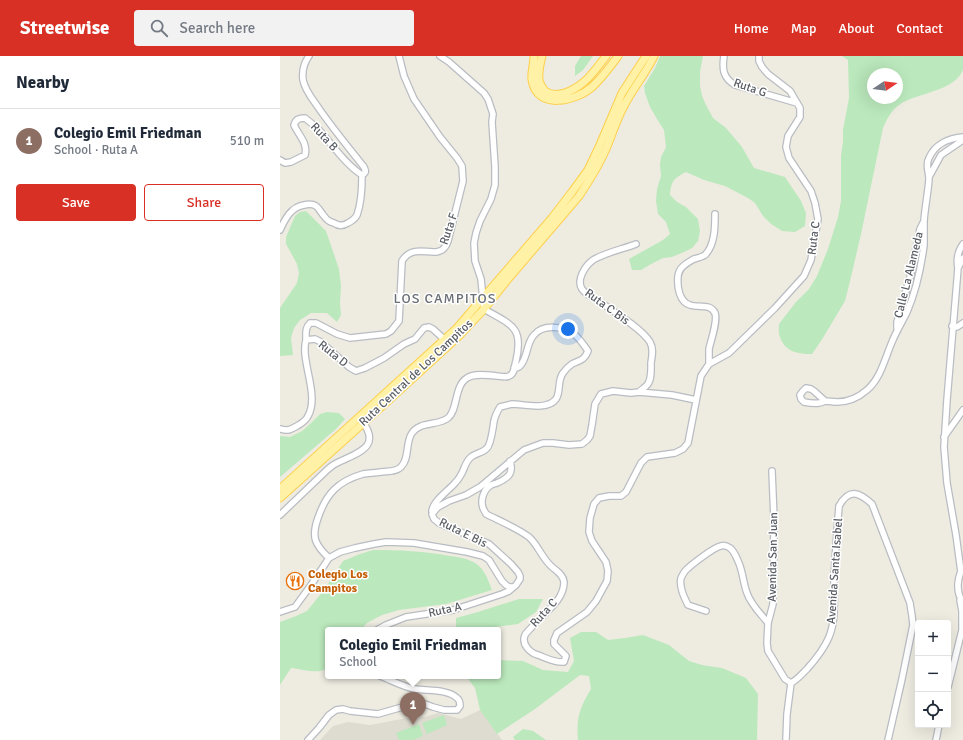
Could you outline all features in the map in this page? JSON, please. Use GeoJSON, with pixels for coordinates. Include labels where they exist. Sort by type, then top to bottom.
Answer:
{"type":"FeatureCollection","features":[{"type":"Feature","properties":{"kind":"main road"},"geometry":{"type":"LineString","coordinates":[[534,56],[532,73],[532,82],[534,87],[539,95],[555,101],[574,97],[591,88],[618,56]]}},
{"type":"Feature","properties":{"kind":"main road"},"geometry":{"type":"LineString","coordinates":[[542,56],[539,77],[540,85],[550,94],[558,94],[568,92],[584,81],[594,72],[606,56]]}},
{"type":"Feature","properties":{"kind":"main road","name":"Ruta Central de Los Campitos"},"geometry":{"type":"LineString","coordinates":[[447,342],[552,218],[583,177],[599,148],[622,93],[646,56]]}},
{"type":"Feature","properties":{"kind":"main road","name":"Ruta Central de Los Campitos"},"geometry":{"type":"LineString","coordinates":[[280,498],[361,420],[484,309],[576,199],[589,181],[606,150],[625,102],[654,56]]}},
{"type":"Feature","properties":{"kind":"main road","name":"Ruta Central de Los Campitos"},"geometry":{"type":"LineString","coordinates":[[280,489],[361,420]]}},
{"type":"Feature","properties":{"kind":"street"},"geometry":{"type":"LineString","coordinates":[[280,230],[294,208],[308,204],[316,206],[324,216],[334,224],[340,226],[346,225],[353,221],[357,216],[359,207],[362,175],[366,170],[335,132],[307,90],[303,74],[304,65],[309,56]]}},
{"type":"Feature","properties":{"kind":"street","name":"Ruta F"},"geometry":{"type":"LineString","coordinates":[[306,340],[306,332],[310,323],[316,323],[337,334],[350,338],[386,334],[391,331],[399,321],[402,261],[409,254],[419,251],[441,251],[445,248],[448,241],[463,180],[462,166],[414,99],[404,76],[399,56]]}},
{"type":"Feature","properties":{"kind":"street"},"geometry":{"type":"LineString","coordinates":[[440,56],[449,62],[484,93],[488,99],[493,114],[492,122],[495,185],[491,199],[476,233],[474,252],[475,261],[481,278],[484,309],[512,325],[516,330],[518,336],[518,350],[514,368]]}},
{"type":"Feature","properties":{"kind":"street","name":"Ruta G"},"geometry":{"type":"LineString","coordinates":[[724,56],[723,73],[730,82],[735,85],[797,103]]}},
{"type":"Feature","properties":{"kind":"street"},"geometry":{"type":"LineString","coordinates":[[759,56],[759,61],[768,74],[790,91],[797,103]]}},
{"type":"Feature","properties":{"kind":"street","name":"Ruta C"},"geometry":{"type":"LineString","coordinates":[[510,461],[512,467],[507,478],[491,485],[485,491],[482,497],[483,508],[486,514],[529,538],[537,546],[551,567],[560,573],[564,580],[562,592],[556,602],[525,635],[524,642],[527,648],[534,654],[559,662],[564,662],[566,656],[554,644],[557,633],[587,612],[596,601],[607,581],[608,571],[606,562],[592,541],[589,532],[590,518],[594,504],[599,498],[621,496],[626,492],[641,463],[648,457],[675,453],[683,449],[688,443],[701,376],[709,364],[729,353],[775,308],[804,276],[811,260],[818,219],[815,203],[811,191],[789,158],[786,147],[788,136],[800,117],[800,108],[797,103]]}},
{"type":"Feature","properties":{"kind":"street","name":"Ruta B"},"geometry":{"type":"LineString","coordinates":[[280,160],[285,163],[291,162],[305,155],[305,144],[296,131],[294,125],[299,118],[305,118],[319,130],[335,150],[362,175]]}},
{"type":"Feature","properties":{"kind":"street"},"geometry":{"type":"LineString","coordinates":[[941,155],[936,148],[941,143],[947,140],[963,137]]}},
{"type":"Feature","properties":{"kind":"street","name":"Calle La Alameda"},"geometry":{"type":"LineString","coordinates":[[929,177],[941,155],[963,140]]}},
{"type":"Feature","properties":{"kind":"street","name":"Calle La Alameda"},"geometry":{"type":"LineString","coordinates":[[825,401],[836,402],[850,400],[863,394],[879,376],[915,289],[921,267],[929,177],[927,167],[928,159],[936,148]]}},
{"type":"Feature","properties":{"kind":"street"},"geometry":{"type":"LineString","coordinates":[[709,364],[709,351],[716,318],[714,312],[708,307],[690,305],[684,302],[678,290],[678,275],[686,263],[704,256],[709,250],[713,240],[715,214]]}},
{"type":"Feature","properties":{"kind":"street","name":"Calle La Alameda"},"geometry":{"type":"LineString","coordinates":[[897,330],[897,322],[910,277],[920,229],[924,221]]}},
{"type":"Feature","properties":{"kind":"street","name":"Ruta C Bis"},"geometry":{"type":"LineString","coordinates":[[636,244],[592,261],[583,272],[580,283],[582,289],[586,293],[618,314],[640,331],[650,343],[653,349],[650,378],[648,385],[639,392]]}},
{"type":"Feature","properties":{"kind":"street"},"geometry":{"type":"LineString","coordinates":[[958,268],[956,262],[957,257],[963,244]]}},
{"type":"Feature","properties":{"kind":"street"},"geometry":{"type":"LineString","coordinates":[[951,674],[962,628],[962,601],[957,586],[962,570],[946,476],[944,438],[952,326],[958,268],[963,258]]}},
{"type":"Feature","properties":{"kind":"street"},"geometry":{"type":"LineString","coordinates":[[910,277],[918,279]]}},
{"type":"Feature","properties":{"kind":"street"},"geometry":{"type":"LineString","coordinates":[[952,326],[957,327],[963,324]]}},
{"type":"Feature","properties":{"kind":"street","name":"Ruta E Bis"},"geometry":{"type":"LineString","coordinates":[[329,558],[317,544],[314,537],[314,529],[328,495],[335,488],[365,474],[397,470],[405,461],[410,437],[413,431],[420,426],[447,418],[452,414],[459,387],[467,377],[485,374],[506,377],[510,376],[514,368],[520,366],[526,354],[529,342],[534,334],[540,329],[549,327],[562,328],[574,334],[588,351],[582,360],[570,365],[562,373],[559,381],[559,391],[556,398],[545,406],[513,404],[500,407],[494,420],[490,444],[487,449],[472,456],[456,482],[438,500],[432,509],[434,519],[439,523],[488,544],[504,557],[520,576],[520,579],[513,587]]}},
{"type":"Feature","properties":{"kind":"street","name":"Ruta D"},"geometry":{"type":"LineString","coordinates":[[280,429],[286,431],[299,425],[308,416],[311,409],[312,401],[305,349],[306,340],[315,339],[321,342],[349,367],[356,370],[365,368],[384,358],[414,339],[424,328],[433,328],[447,342]]}},
{"type":"Feature","properties":{"kind":"street"},"geometry":{"type":"LineString","coordinates":[[510,461],[524,450],[543,443],[568,445],[582,444],[590,436],[595,404],[601,394],[613,391],[631,393],[639,392],[672,395],[696,400]]}},
{"type":"Feature","properties":{"kind":"street"},"geometry":{"type":"LineString","coordinates":[[944,438],[963,410]]}},
{"type":"Feature","properties":{"kind":"street"},"geometry":{"type":"LineString","coordinates":[[280,515],[327,470],[335,464],[365,449],[370,433],[361,420]]}},
{"type":"Feature","properties":{"kind":"street","name":"Ruta E Bis"},"geometry":{"type":"LineString","coordinates":[[432,514],[438,507],[480,487],[510,461]]}},
{"type":"Feature","properties":{"kind":"street","name":"Avenida San Juan"},"geometry":{"type":"LineString","coordinates":[[772,471],[774,519],[773,604],[768,623],[767,643],[768,652],[785,680],[791,682]]}},
{"type":"Feature","properties":{"kind":"street","name":"Avenida Santa Isabel"},"geometry":{"type":"LineString","coordinates":[[791,682],[796,680],[814,661],[822,650],[829,636],[834,614],[834,582],[839,506],[842,500],[847,496],[860,494],[872,504],[910,603],[913,624],[888,740]]}},
{"type":"Feature","properties":{"kind":"street"},"geometry":{"type":"LineString","coordinates":[[956,535],[963,549]]}},
{"type":"Feature","properties":{"kind":"street"},"geometry":{"type":"LineString","coordinates":[[280,612],[295,606],[311,586],[329,558],[340,552],[386,542],[414,543],[483,556],[489,560],[502,581],[509,587],[513,587]]}},
{"type":"Feature","properties":{"kind":"street"},"geometry":{"type":"LineString","coordinates":[[706,611],[688,605],[683,592],[681,577],[685,571],[711,551],[723,546],[730,548],[733,551],[739,563],[747,594],[753,605],[768,623]]}},
{"type":"Feature","properties":{"kind":"street","name":"Ruta A"},"geometry":{"type":"LineString","coordinates":[[382,627],[406,617],[453,610],[502,594],[513,587]]}},
{"type":"Feature","properties":{"kind":"street"},"geometry":{"type":"LineString","coordinates":[[308,740],[329,715],[336,710],[343,709],[378,714],[416,704],[425,704],[433,708],[444,710],[457,710],[460,706],[460,701],[453,695],[414,689],[388,679]]}},
{"type":"Feature","properties":{"kind":"street"},"geometry":{"type":"LineString","coordinates":[[786,740],[787,714],[791,682]]}},
{"type":"Feature","properties":{"kind":"street"},"geometry":{"type":"LineString","coordinates":[[936,740],[938,728]]}},
{"type":"Feature","properties":{"kind":"shaded area"},"geometry":{"type":"Polygon","coordinates":[[[480,710],[502,740],[320,740],[333,726],[348,722],[370,725],[407,718],[425,717],[438,713],[461,719],[480,710]]]}},
{"type":"Feature","properties":{"kind":"green space"},"geometry":{"type":"Polygon","coordinates":[[[581,56],[593,56],[583,70],[575,76],[575,66],[581,56]]]}},
{"type":"Feature","properties":{"kind":"green space"},"geometry":{"type":"Polygon","coordinates":[[[660,56],[703,56],[700,72],[700,86],[702,96],[713,118],[726,128],[742,147],[754,168],[785,177],[801,201],[806,213],[805,226],[795,232],[782,231],[771,224],[763,216],[755,203],[748,198],[725,186],[704,180],[686,172],[674,180],[671,186],[670,195],[677,202],[686,207],[698,219],[700,231],[698,241],[692,248],[684,252],[672,257],[663,258],[641,270],[632,270],[629,259],[663,240],[670,234],[666,222],[658,214],[656,201],[657,189],[661,176],[661,157],[666,147],[664,130],[650,107],[644,86],[655,68],[660,56]]]}},
{"type":"Feature","properties":{"kind":"green space"},"geometry":{"type":"Polygon","coordinates":[[[842,56],[963,56],[963,69],[953,82],[935,91],[915,97],[903,103],[903,68],[867,68],[867,104],[901,104],[891,113],[883,128],[861,234],[845,301],[812,354],[797,353],[789,349],[782,342],[779,335],[779,324],[796,302],[809,289],[817,276],[828,249],[838,217],[841,201],[841,156],[843,130],[849,98],[848,60],[842,56]]]}},
{"type":"Feature","properties":{"kind":"green space"},"geometry":{"type":"Polygon","coordinates":[[[306,211],[326,231],[339,269],[341,286],[341,315],[337,322],[327,313],[311,313],[300,320],[294,328],[291,338],[293,355],[280,356],[280,308],[297,283],[299,273],[297,264],[286,244],[286,237],[295,216],[300,212],[306,211]]]}},
{"type":"Feature","properties":{"kind":"green space"},"geometry":{"type":"Polygon","coordinates":[[[327,412],[339,413],[345,419],[336,429],[280,477],[280,436],[290,437],[302,431],[320,414],[327,412]]]}},
{"type":"Feature","properties":{"kind":"green space"},"geometry":{"type":"Polygon","coordinates":[[[373,550],[402,551],[440,554],[466,559],[475,563],[482,569],[492,590],[446,604],[399,610],[382,615],[367,623],[363,627],[325,627],[325,670],[310,671],[291,668],[280,685],[280,622],[307,611],[324,590],[343,561],[373,550]]]}},
{"type":"Feature","properties":{"kind":"green space"},"geometry":{"type":"Polygon","coordinates":[[[519,599],[543,599],[536,612],[518,624],[496,627],[456,627],[456,618],[519,599]]]}},
{"type":"Feature","properties":{"kind":"green space"},"geometry":{"type":"Polygon","coordinates":[[[581,632],[596,632],[608,640],[643,635],[669,645],[689,661],[702,665],[722,668],[746,678],[758,694],[757,740],[578,740],[578,719],[584,701],[591,689],[589,676],[580,675],[535,709],[497,734],[480,710],[475,688],[468,679],[501,679],[501,660],[523,661],[543,670],[568,672],[574,661],[570,638],[581,632]]]}},
{"type":"Feature","properties":{"kind":"green space"},"geometry":{"type":"Polygon","coordinates":[[[444,715],[447,725],[427,734],[422,723],[444,715]]]}},
{"type":"Feature","properties":{"kind":"green space"},"geometry":{"type":"Polygon","coordinates":[[[419,724],[423,736],[413,740],[399,740],[396,733],[419,724]]]}},
{"type":"Feature","properties":{"kind":"green space"},"geometry":{"type":"Polygon","coordinates":[[[523,729],[533,731],[546,740],[515,740],[513,737],[523,729]]]}},
{"type":"Feature","properties":{"kind":"place","name":"Colegio Los Campitos"},"geometry":{"type":"Point","coordinates":[295,581]}},
{"type":"Feature","properties":{"kind":"place","name":"Colegio Emil Friedman"},"geometry":{"type":"Point","coordinates":[413,725]}},
{"type":"Feature","properties":{"kind":"district","name":"LOS CAMPITOS"},"geometry":{"type":"Point","coordinates":[445,298]}}]}
